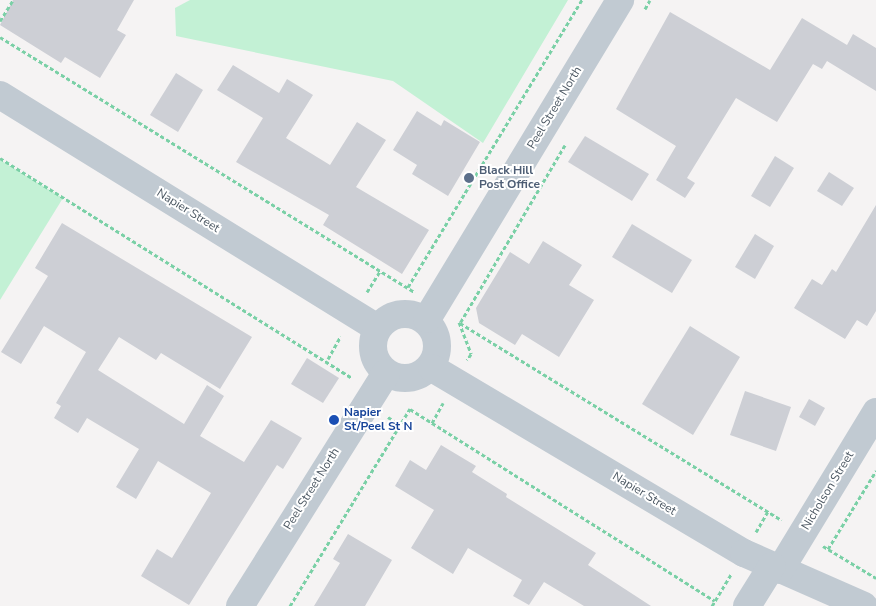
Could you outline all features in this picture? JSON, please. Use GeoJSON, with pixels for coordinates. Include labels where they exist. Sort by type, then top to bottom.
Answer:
{"type":"FeatureCollection","features":[{"type":"Feature","properties":{"kind":"street","name":"Peel Street North"},"geometry":{"type":"LineString","coordinates":[[427,319],[630,8]]}},
{"type":"Feature","properties":{"kind":"street","name":"Napier Street"},"geometry":{"type":"LineString","coordinates":[[0,95],[377,328]]}},
{"type":"Feature","properties":{"kind":"street"},"geometry":{"type":"LineString","coordinates":[[398,312],[427,319],[438,337],[432,368],[411,380],[386,374],[370,351],[377,328],[398,312]]}},
{"type":"Feature","properties":{"kind":"street","name":"Napier Street"},"geometry":{"type":"LineString","coordinates":[[432,368],[776,568],[864,606]]}},
{"type":"Feature","properties":{"kind":"street","name":"Peel Street North"},"geometry":{"type":"LineString","coordinates":[[240,606],[386,374]]}},
{"type":"Feature","properties":{"kind":"street","name":"Nicholson Street"},"geometry":{"type":"LineString","coordinates":[[747,606],[803,532],[876,412]]}},
{"type":"Feature","properties":{"kind":"path"},"geometry":{"type":"LineString","coordinates":[[0,22],[13,0]]}},
{"type":"Feature","properties":{"kind":"path"},"geometry":{"type":"LineString","coordinates":[[0,37],[408,287],[582,0]]}},
{"type":"Feature","properties":{"kind":"path"},"geometry":{"type":"LineString","coordinates":[[630,8],[650,0]]}},
{"type":"Feature","properties":{"kind":"path"},"geometry":{"type":"LineString","coordinates":[[566,142],[460,322],[876,578]]}},
{"type":"Feature","properties":{"kind":"path"},"geometry":{"type":"LineString","coordinates":[[0,158],[352,375]]}},
{"type":"Feature","properties":{"kind":"path"},"geometry":{"type":"LineString","coordinates":[[290,606],[410,410],[715,601],[712,606]]}},
{"type":"Feature","properties":{"kind":"path"},"geometry":{"type":"LineString","coordinates":[[828,549],[876,471]]}},
{"type":"Feature","properties":{"kind":"green space"},"geometry":{"type":"Polygon","coordinates":[[[190,0],[568,0],[483,143],[393,81],[176,36],[175,8],[190,0]]]}},
{"type":"Feature","properties":{"kind":"green space"},"geometry":{"type":"Polygon","coordinates":[[[0,160],[63,198],[0,300],[0,160]]]}},
{"type":"Feature","properties":{"kind":"building"},"geometry":{"type":"Polygon","coordinates":[[[13,0],[134,0],[117,30],[126,35],[100,78],[65,57],[61,63],[0,25],[13,0]]]}},
{"type":"Feature","properties":{"kind":"building"},"geometry":{"type":"Polygon","coordinates":[[[670,12],[770,70],[802,18],[847,45],[853,34],[876,48],[876,91],[827,61],[822,69],[813,64],[777,122],[736,98],[687,178],[695,183],[685,198],[656,180],[676,146],[616,109],[670,12]]]}},
{"type":"Feature","properties":{"kind":"building"},"geometry":{"type":"Polygon","coordinates":[[[233,65],[279,93],[287,79],[313,95],[286,138],[330,165],[357,122],[386,140],[356,187],[429,230],[402,274],[323,225],[329,215],[236,162],[263,118],[217,90],[233,65]]]}},
{"type":"Feature","properties":{"kind":"building"},"geometry":{"type":"Polygon","coordinates":[[[176,73],[203,90],[178,132],[150,115],[176,73]]]}},
{"type":"Feature","properties":{"kind":"building"},"geometry":{"type":"Polygon","coordinates":[[[417,111],[441,126],[444,120],[480,142],[448,196],[412,174],[417,165],[393,150],[417,111]]]}},
{"type":"Feature","properties":{"kind":"building"},"geometry":{"type":"Polygon","coordinates":[[[585,136],[649,174],[632,201],[568,162],[585,136]]]}},
{"type":"Feature","properties":{"kind":"building"},"geometry":{"type":"Polygon","coordinates":[[[775,156],[794,168],[770,207],[751,196],[775,156]]]}},
{"type":"Feature","properties":{"kind":"building"},"geometry":{"type":"Polygon","coordinates":[[[829,172],[854,188],[842,206],[817,191],[829,172]]]}},
{"type":"Feature","properties":{"kind":"building"},"geometry":{"type":"Polygon","coordinates":[[[876,205],[876,311],[867,326],[857,320],[845,339],[794,308],[812,279],[822,285],[832,269],[836,272],[876,205]]]}},
{"type":"Feature","properties":{"kind":"building"},"geometry":{"type":"Polygon","coordinates":[[[62,223],[252,337],[220,389],[161,353],[156,360],[119,337],[98,370],[184,424],[207,385],[224,396],[200,436],[244,462],[271,420],[302,438],[283,469],[277,465],[189,605],[141,576],[157,549],[172,558],[211,493],[158,461],[136,499],[116,487],[139,449],[87,418],[78,433],[54,418],[61,406],[56,403],[86,352],[44,326],[21,364],[1,352],[48,276],[35,268],[62,223]]]}},
{"type":"Feature","properties":{"kind":"building"},"geometry":{"type":"Polygon","coordinates":[[[632,224],[692,260],[672,293],[612,257],[632,224]]]}},
{"type":"Feature","properties":{"kind":"building"},"geometry":{"type":"Polygon","coordinates":[[[755,234],[774,246],[755,279],[735,267],[755,234]]]}},
{"type":"Feature","properties":{"kind":"building"},"geometry":{"type":"Polygon","coordinates":[[[543,241],[582,265],[569,285],[594,300],[559,357],[522,334],[515,345],[479,323],[476,308],[510,252],[529,264],[543,241]]]}},
{"type":"Feature","properties":{"kind":"building"},"geometry":{"type":"Polygon","coordinates":[[[690,326],[740,357],[693,435],[642,404],[690,326]]]}},
{"type":"Feature","properties":{"kind":"building"},"geometry":{"type":"Polygon","coordinates":[[[307,358],[339,378],[323,403],[291,384],[307,358]]]}},
{"type":"Feature","properties":{"kind":"building"},"geometry":{"type":"Polygon","coordinates":[[[745,391],[791,407],[776,451],[730,435],[745,391]]]}},
{"type":"Feature","properties":{"kind":"building"},"geometry":{"type":"Polygon","coordinates":[[[809,399],[825,408],[815,426],[799,417],[809,399]]]}},
{"type":"Feature","properties":{"kind":"building"},"geometry":{"type":"Polygon","coordinates":[[[441,445],[476,466],[472,472],[507,494],[506,497],[596,553],[588,565],[651,606],[584,606],[544,582],[529,605],[513,596],[522,580],[468,548],[453,574],[411,548],[434,510],[395,486],[410,460],[426,470],[441,445]]]}},
{"type":"Feature","properties":{"kind":"building"},"geometry":{"type":"Polygon","coordinates":[[[348,534],[392,560],[365,606],[314,606],[340,563],[333,559],[348,534]]]}},
{"type":"Feature","properties":{"kind":"place","name":"Black Hill Post Office"},"geometry":{"type":"Point","coordinates":[469,178]}},
{"type":"Feature","properties":{"kind":"place","name":"Napier St/Peel St N"},"geometry":{"type":"Point","coordinates":[334,420]}}]}
